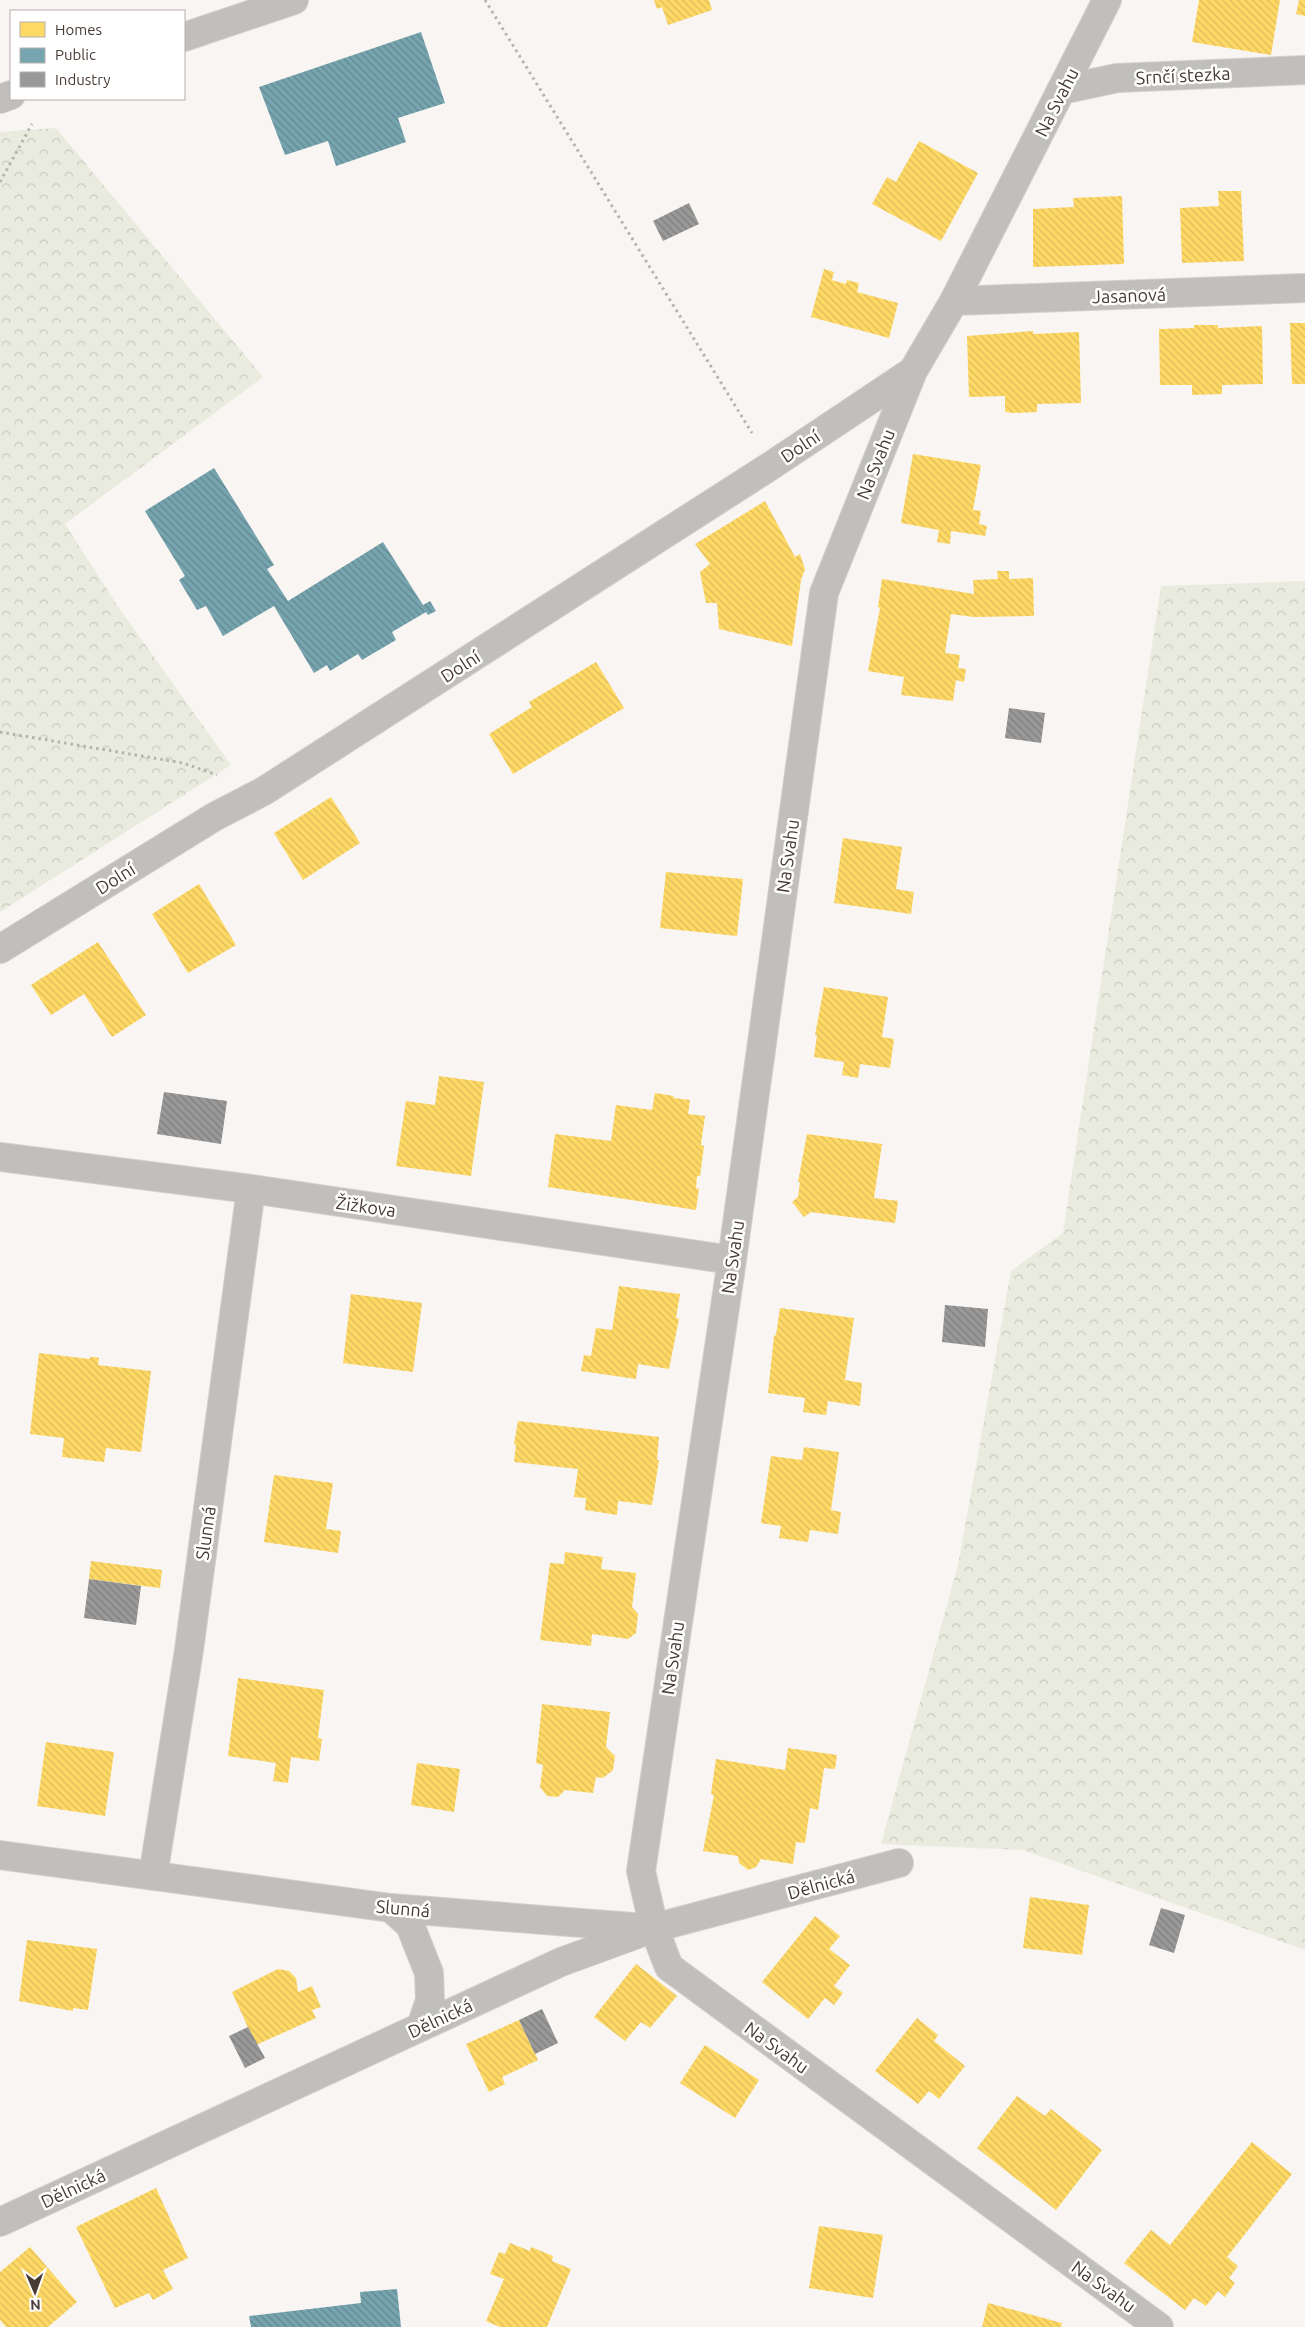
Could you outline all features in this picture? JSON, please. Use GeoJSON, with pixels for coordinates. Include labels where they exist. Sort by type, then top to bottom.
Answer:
{"type":"FeatureCollection","features":[{"type":"Feature","properties":{"kind":"street"},"geometry":{"type":"LineString","coordinates":[[185,37],[294,0]]}},
{"type":"Feature","properties":{"kind":"street","name":"Na Svahu"},"geometry":{"type":"LineString","coordinates":[[1107,0],[954,301],[912,371],[824,593],[732,1260],[641,1871],[654,1928],[669,1968],[1159,2327]]}},
{"type":"Feature","properties":{"kind":"street","name":"Srnčí stezka"},"geometry":{"type":"LineString","coordinates":[[1061,90],[1117,78],[1305,70]]}},
{"type":"Feature","properties":{"kind":"street","name":"Jasanová"},"geometry":{"type":"LineString","coordinates":[[954,301],[1305,288]]}},
{"type":"Feature","properties":{"kind":"street","name":"Dolní"},"geometry":{"type":"LineString","coordinates":[[0,949],[214,817],[264,791],[772,465],[912,371]]}},
{"type":"Feature","properties":{"kind":"street","name":"Žižkova"},"geometry":{"type":"LineString","coordinates":[[0,1157],[251,1189],[732,1260]]}},
{"type":"Feature","properties":{"kind":"street","name":"Slunná"},"geometry":{"type":"LineString","coordinates":[[153,1876],[190,1650],[251,1189]]}},
{"type":"Feature","properties":{"kind":"street","name":"Slunná"},"geometry":{"type":"LineString","coordinates":[[0,1855],[391,1908],[654,1928]]}},
{"type":"Feature","properties":{"kind":"street","name":"Dělnická"},"geometry":{"type":"LineString","coordinates":[[0,2222],[560,1962],[654,1928],[899,1863]]}},
{"type":"Feature","properties":{"kind":"street"},"geometry":{"type":"LineString","coordinates":[[391,1908],[410,1925],[429,1973],[430,2000],[421,2027]]}},
{"type":"Feature","properties":{"kind":"path"},"geometry":{"type":"LineString","coordinates":[[485,0],[772,465]]}},
{"type":"Feature","properties":{"kind":"path"},"geometry":{"type":"LineString","coordinates":[[0,182],[33,127],[32,118]]}},
{"type":"Feature","properties":{"kind":"path"},"geometry":{"type":"LineString","coordinates":[[0,732],[183,764],[264,791]]}},
{"type":"Feature","properties":{"kind":"green space"},"geometry":{"type":"Polygon","coordinates":[[[56,128],[263,377],[65,524],[117,605],[231,765],[0,912],[0,132],[56,128]]]}},
{"type":"Feature","properties":{"kind":"green space"},"geometry":{"type":"Polygon","coordinates":[[[1305,581],[1305,1950],[1023,1850],[881,1844],[958,1565],[1011,1271],[1063,1233],[1161,586],[1305,581]]]}},
{"type":"Feature","properties":{"kind":"building: Homes"},"geometry":{"type":"Polygon","coordinates":[[[654,0],[709,0],[712,10],[668,25],[662,7],[657,9],[654,0]]]}},
{"type":"Feature","properties":{"kind":"building: Homes"},"geometry":{"type":"Polygon","coordinates":[[[1199,0],[1280,0],[1271,55],[1192,42],[1199,0]]]}},
{"type":"Feature","properties":{"kind":"building: Homes"},"geometry":{"type":"Polygon","coordinates":[[[1299,0],[1305,0],[1305,16],[1296,14],[1299,0]]]}},
{"type":"Feature","properties":{"kind":"building: Homes"},"geometry":{"type":"Polygon","coordinates":[[[919,141],[978,173],[941,241],[872,204],[887,177],[896,182],[919,141]]]}},
{"type":"Feature","properties":{"kind":"building: Homes"},"geometry":{"type":"Polygon","coordinates":[[[1218,191],[1241,191],[1244,261],[1182,263],[1180,208],[1219,206],[1218,191]]]}},
{"type":"Feature","properties":{"kind":"building: Homes"},"geometry":{"type":"Polygon","coordinates":[[[1122,196],[1124,264],[1033,267],[1033,209],[1074,207],[1073,198],[1122,196]]]}},
{"type":"Feature","properties":{"kind":"building: Homes"},"geometry":{"type":"Polygon","coordinates":[[[824,269],[834,272],[832,280],[846,284],[847,280],[859,283],[857,292],[898,303],[889,338],[811,317],[824,269]]]}},
{"type":"Feature","properties":{"kind":"building: Homes"},"geometry":{"type":"Polygon","coordinates":[[[1290,323],[1305,323],[1305,384],[1292,384],[1290,323]]]}},
{"type":"Feature","properties":{"kind":"building: Homes"},"geometry":{"type":"Polygon","coordinates":[[[1194,325],[1218,325],[1218,328],[1262,326],[1263,384],[1222,385],[1222,394],[1192,395],[1192,385],[1160,385],[1159,329],[1194,328],[1194,325]]]}},
{"type":"Feature","properties":{"kind":"building: Homes"},"geometry":{"type":"Polygon","coordinates":[[[1033,331],[1033,334],[1079,332],[1081,403],[1037,404],[1037,412],[1013,413],[1005,412],[1005,396],[969,397],[967,336],[1033,331]]]}},
{"type":"Feature","properties":{"kind":"building: Homes"},"geometry":{"type":"Polygon","coordinates":[[[913,454],[981,465],[973,510],[981,511],[979,524],[987,526],[985,536],[951,531],[950,544],[937,542],[939,530],[901,523],[913,454]]]}},
{"type":"Feature","properties":{"kind":"building: Homes"},"geometry":{"type":"Polygon","coordinates":[[[765,501],[795,557],[800,554],[805,569],[801,580],[792,646],[719,629],[717,603],[706,603],[700,572],[710,564],[695,544],[765,501]]]}},
{"type":"Feature","properties":{"kind":"building: Homes"},"geometry":{"type":"Polygon","coordinates":[[[997,571],[1009,571],[1009,579],[1033,578],[1034,616],[974,617],[951,614],[945,653],[960,655],[958,668],[966,669],[964,682],[956,680],[953,701],[901,695],[904,677],[868,671],[880,608],[878,607],[882,579],[974,594],[973,580],[998,579],[997,571]]]}},
{"type":"Feature","properties":{"kind":"building: Homes"},"geometry":{"type":"Polygon","coordinates":[[[596,662],[624,708],[513,774],[489,734],[532,707],[529,702],[596,662]]]}},
{"type":"Feature","properties":{"kind":"building: Homes"},"geometry":{"type":"Polygon","coordinates":[[[331,797],[360,843],[303,880],[274,833],[331,797]]]}},
{"type":"Feature","properties":{"kind":"building: Homes"},"geometry":{"type":"Polygon","coordinates":[[[843,838],[902,847],[896,889],[914,892],[911,914],[834,903],[843,838]]]}},
{"type":"Feature","properties":{"kind":"building: Homes"},"geometry":{"type":"Polygon","coordinates":[[[666,872],[743,879],[737,936],[660,928],[666,872]]]}},
{"type":"Feature","properties":{"kind":"building: Homes"},"geometry":{"type":"Polygon","coordinates":[[[199,884],[236,945],[188,973],[152,914],[199,884]]]}},
{"type":"Feature","properties":{"kind":"building: Homes"},"geometry":{"type":"Polygon","coordinates":[[[98,942],[146,1015],[112,1037],[84,994],[51,1015],[31,985],[98,942]]]}},
{"type":"Feature","properties":{"kind":"building: Homes"},"geometry":{"type":"Polygon","coordinates":[[[824,987],[888,997],[882,1037],[894,1039],[890,1068],[860,1064],[858,1078],[842,1075],[844,1062],[814,1057],[817,1035],[815,1035],[824,987]]]}},
{"type":"Feature","properties":{"kind":"building: Homes"},"geometry":{"type":"Polygon","coordinates":[[[439,1076],[484,1082],[471,1176],[396,1166],[406,1101],[435,1105],[439,1076]]]}},
{"type":"Feature","properties":{"kind":"building: Homes"},"geometry":{"type":"Polygon","coordinates":[[[655,1093],[690,1100],[688,1114],[705,1116],[701,1145],[704,1146],[700,1176],[697,1176],[696,1189],[699,1188],[696,1210],[548,1187],[555,1134],[611,1141],[616,1105],[652,1110],[655,1093]]]}},
{"type":"Feature","properties":{"kind":"building: Homes"},"geometry":{"type":"Polygon","coordinates":[[[807,1134],[882,1144],[874,1198],[898,1201],[895,1223],[811,1212],[804,1217],[792,1202],[798,1197],[800,1182],[798,1182],[807,1134]]]}},
{"type":"Feature","properties":{"kind":"building: Homes"},"geometry":{"type":"Polygon","coordinates":[[[619,1286],[680,1294],[676,1318],[679,1319],[669,1369],[638,1364],[636,1379],[581,1371],[584,1355],[591,1356],[596,1328],[612,1330],[619,1286]]]}},
{"type":"Feature","properties":{"kind":"building: Homes"},"geometry":{"type":"Polygon","coordinates":[[[351,1294],[422,1303],[413,1372],[343,1363],[351,1294]]]}},
{"type":"Feature","properties":{"kind":"building: Homes"},"geometry":{"type":"Polygon","coordinates":[[[780,1308],[854,1318],[845,1380],[862,1383],[860,1406],[828,1401],[826,1415],[803,1412],[805,1398],[768,1393],[774,1336],[776,1335],[780,1308]]]}},
{"type":"Feature","properties":{"kind":"building: Homes"},"geometry":{"type":"Polygon","coordinates":[[[39,1353],[90,1359],[90,1357],[94,1357],[99,1358],[98,1365],[151,1371],[141,1452],[106,1448],[104,1462],[62,1457],[64,1438],[30,1434],[39,1353]]]}},
{"type":"Feature","properties":{"kind":"building: Homes"},"geometry":{"type":"Polygon","coordinates":[[[518,1421],[659,1437],[657,1460],[659,1460],[652,1505],[618,1501],[617,1515],[585,1510],[586,1498],[574,1497],[578,1469],[514,1462],[516,1445],[514,1444],[518,1421]]]}},
{"type":"Feature","properties":{"kind":"building: Homes"},"geometry":{"type":"Polygon","coordinates":[[[804,1447],[839,1452],[831,1510],[841,1512],[838,1534],[810,1530],[808,1542],[779,1538],[781,1526],[761,1523],[771,1456],[802,1460],[804,1447]]]}},
{"type":"Feature","properties":{"kind":"building: Homes"},"geometry":{"type":"Polygon","coordinates":[[[274,1475],[333,1483],[326,1529],[341,1531],[338,1553],[264,1542],[274,1475]]]}},
{"type":"Feature","properties":{"kind":"building: Homes"},"geometry":{"type":"Polygon","coordinates":[[[565,1552],[603,1557],[601,1569],[636,1573],[632,1607],[638,1614],[636,1633],[628,1639],[592,1634],[591,1646],[540,1640],[550,1563],[564,1564],[565,1552]]]}},
{"type":"Feature","properties":{"kind":"building: Homes"},"geometry":{"type":"Polygon","coordinates":[[[91,1561],[162,1570],[160,1588],[89,1579],[91,1561]]]}},
{"type":"Feature","properties":{"kind":"building: Homes"},"geometry":{"type":"Polygon","coordinates":[[[238,1678],[324,1690],[318,1738],[322,1739],[319,1761],[291,1757],[288,1783],[273,1781],[276,1763],[228,1756],[238,1678]]]}},
{"type":"Feature","properties":{"kind":"building: Homes"},"geometry":{"type":"Polygon","coordinates":[[[542,1704],[610,1712],[606,1747],[615,1756],[613,1770],[603,1778],[596,1777],[593,1793],[565,1790],[558,1797],[547,1796],[540,1787],[543,1765],[536,1763],[542,1704]]]}},
{"type":"Feature","properties":{"kind":"building: Homes"},"geometry":{"type":"Polygon","coordinates":[[[46,1742],[114,1752],[105,1816],[37,1806],[46,1742]]]}},
{"type":"Feature","properties":{"kind":"building: Homes"},"geometry":{"type":"Polygon","coordinates":[[[788,1748],[837,1755],[835,1769],[824,1768],[818,1810],[810,1808],[805,1843],[796,1842],[793,1864],[761,1859],[756,1867],[748,1870],[739,1863],[738,1856],[703,1851],[714,1795],[711,1794],[716,1759],[785,1770],[788,1748]]]}},
{"type":"Feature","properties":{"kind":"building: Homes"},"geometry":{"type":"Polygon","coordinates":[[[417,1763],[460,1769],[454,1812],[411,1805],[417,1763]]]}},
{"type":"Feature","properties":{"kind":"building: Homes"},"geometry":{"type":"Polygon","coordinates":[[[1030,1897],[1089,1905],[1082,1955],[1023,1948],[1030,1897]]]}},
{"type":"Feature","properties":{"kind":"building: Homes"},"geometry":{"type":"Polygon","coordinates":[[[815,1916],[840,1936],[829,1949],[850,1965],[834,1986],[843,1993],[834,2005],[825,1998],[808,2019],[762,1982],[815,1916]]]}},
{"type":"Feature","properties":{"kind":"building: Homes"},"geometry":{"type":"Polygon","coordinates":[[[27,1940],[97,1949],[88,2010],[73,2008],[73,2011],[19,2001],[27,1940]]]}},
{"type":"Feature","properties":{"kind":"building: Homes"},"geometry":{"type":"Polygon","coordinates":[[[636,1964],[677,1996],[650,2028],[641,2022],[625,2041],[594,2017],[636,1964]]]}},
{"type":"Feature","properties":{"kind":"building: Homes"},"geometry":{"type":"Polygon","coordinates":[[[278,1969],[289,1971],[296,1978],[298,1992],[312,1986],[321,2007],[312,2010],[316,2018],[256,2045],[232,1992],[278,1969]]]}},
{"type":"Feature","properties":{"kind":"building: Homes"},"geometry":{"type":"Polygon","coordinates":[[[917,2018],[938,2035],[934,2041],[965,2066],[939,2099],[929,2091],[918,2104],[875,2071],[917,2018]]]}},
{"type":"Feature","properties":{"kind":"building: Homes"},"geometry":{"type":"Polygon","coordinates":[[[519,2020],[538,2060],[502,2077],[505,2084],[489,2092],[466,2044],[519,2020]]]}},
{"type":"Feature","properties":{"kind":"building: Homes"},"geometry":{"type":"Polygon","coordinates":[[[705,2045],[759,2080],[735,2118],[680,2083],[705,2045]]]}},
{"type":"Feature","properties":{"kind":"building: Homes"},"geometry":{"type":"Polygon","coordinates":[[[1017,2096],[1045,2116],[1051,2109],[1102,2150],[1056,2210],[977,2148],[1017,2096]]]}},
{"type":"Feature","properties":{"kind":"building: Homes"},"geometry":{"type":"Polygon","coordinates":[[[1252,2142],[1292,2174],[1227,2257],[1238,2266],[1229,2278],[1235,2283],[1225,2297],[1218,2291],[1206,2306],[1194,2298],[1185,2310],[1124,2263],[1151,2230],[1170,2245],[1252,2142]]]}},
{"type":"Feature","properties":{"kind":"building: Homes"},"geometry":{"type":"Polygon","coordinates":[[[156,2188],[188,2258],[163,2270],[173,2289],[153,2300],[149,2293],[115,2308],[76,2227],[156,2188]]]}},
{"type":"Feature","properties":{"kind":"building: Homes"},"geometry":{"type":"Polygon","coordinates":[[[819,2226],[883,2235],[873,2298],[809,2288],[819,2226]]]}},
{"type":"Feature","properties":{"kind":"building: Homes"},"geometry":{"type":"Polygon","coordinates":[[[510,2243],[530,2251],[531,2247],[553,2256],[552,2261],[571,2269],[547,2327],[500,2327],[486,2321],[504,2279],[490,2274],[499,2252],[505,2254],[510,2243]]]}},
{"type":"Feature","properties":{"kind":"building: Homes"},"geometry":{"type":"Polygon","coordinates":[[[30,2247],[77,2302],[48,2327],[6,2327],[0,2320],[0,2272],[30,2247]]]}},
{"type":"Feature","properties":{"kind":"building: Homes"},"geometry":{"type":"Polygon","coordinates":[[[988,2303],[1062,2323],[1061,2327],[982,2327],[988,2303]]]}},
{"type":"Feature","properties":{"kind":"building: Public"},"geometry":{"type":"Polygon","coordinates":[[[421,32],[445,103],[398,118],[406,142],[336,166],[328,141],[285,155],[259,87],[421,32]]]}},
{"type":"Feature","properties":{"kind":"building: Public"},"geometry":{"type":"Polygon","coordinates":[[[214,468],[274,565],[267,569],[288,601],[383,542],[423,605],[430,601],[436,611],[428,615],[426,612],[392,632],[396,640],[362,660],[358,654],[330,671],[327,665],[314,673],[274,606],[223,636],[206,606],[197,610],[179,580],[185,576],[145,511],[214,468]]]}},
{"type":"Feature","properties":{"kind":"building: Public"},"geometry":{"type":"Polygon","coordinates":[[[397,2289],[401,2327],[251,2327],[249,2316],[361,2303],[360,2292],[397,2289]]]}},
{"type":"Feature","properties":{"kind":"building: Industry"},"geometry":{"type":"Polygon","coordinates":[[[689,203],[699,224],[663,241],[653,221],[689,203]]]}},
{"type":"Feature","properties":{"kind":"building: Industry"},"geometry":{"type":"Polygon","coordinates":[[[1009,708],[1045,713],[1041,743],[1005,738],[1009,708]]]}},
{"type":"Feature","properties":{"kind":"building: Industry"},"geometry":{"type":"Polygon","coordinates":[[[164,1092],[227,1101],[221,1144],[157,1134],[164,1092]]]}},
{"type":"Feature","properties":{"kind":"building: Industry"},"geometry":{"type":"Polygon","coordinates":[[[945,1305],[988,1309],[985,1347],[942,1342],[945,1305]]]}},
{"type":"Feature","properties":{"kind":"building: Industry"},"geometry":{"type":"Polygon","coordinates":[[[89,1579],[141,1586],[136,1625],[84,1618],[89,1579]]]}},
{"type":"Feature","properties":{"kind":"building: Industry"},"geometry":{"type":"Polygon","coordinates":[[[1161,1908],[1185,1915],[1174,1953],[1149,1945],[1161,1908]]]}},
{"type":"Feature","properties":{"kind":"building: Industry"},"geometry":{"type":"Polygon","coordinates":[[[542,2009],[558,2043],[535,2054],[519,2020],[542,2009]]]}},
{"type":"Feature","properties":{"kind":"building: Industry"},"geometry":{"type":"Polygon","coordinates":[[[248,2027],[265,2058],[245,2068],[229,2036],[248,2027]]]}}]}
